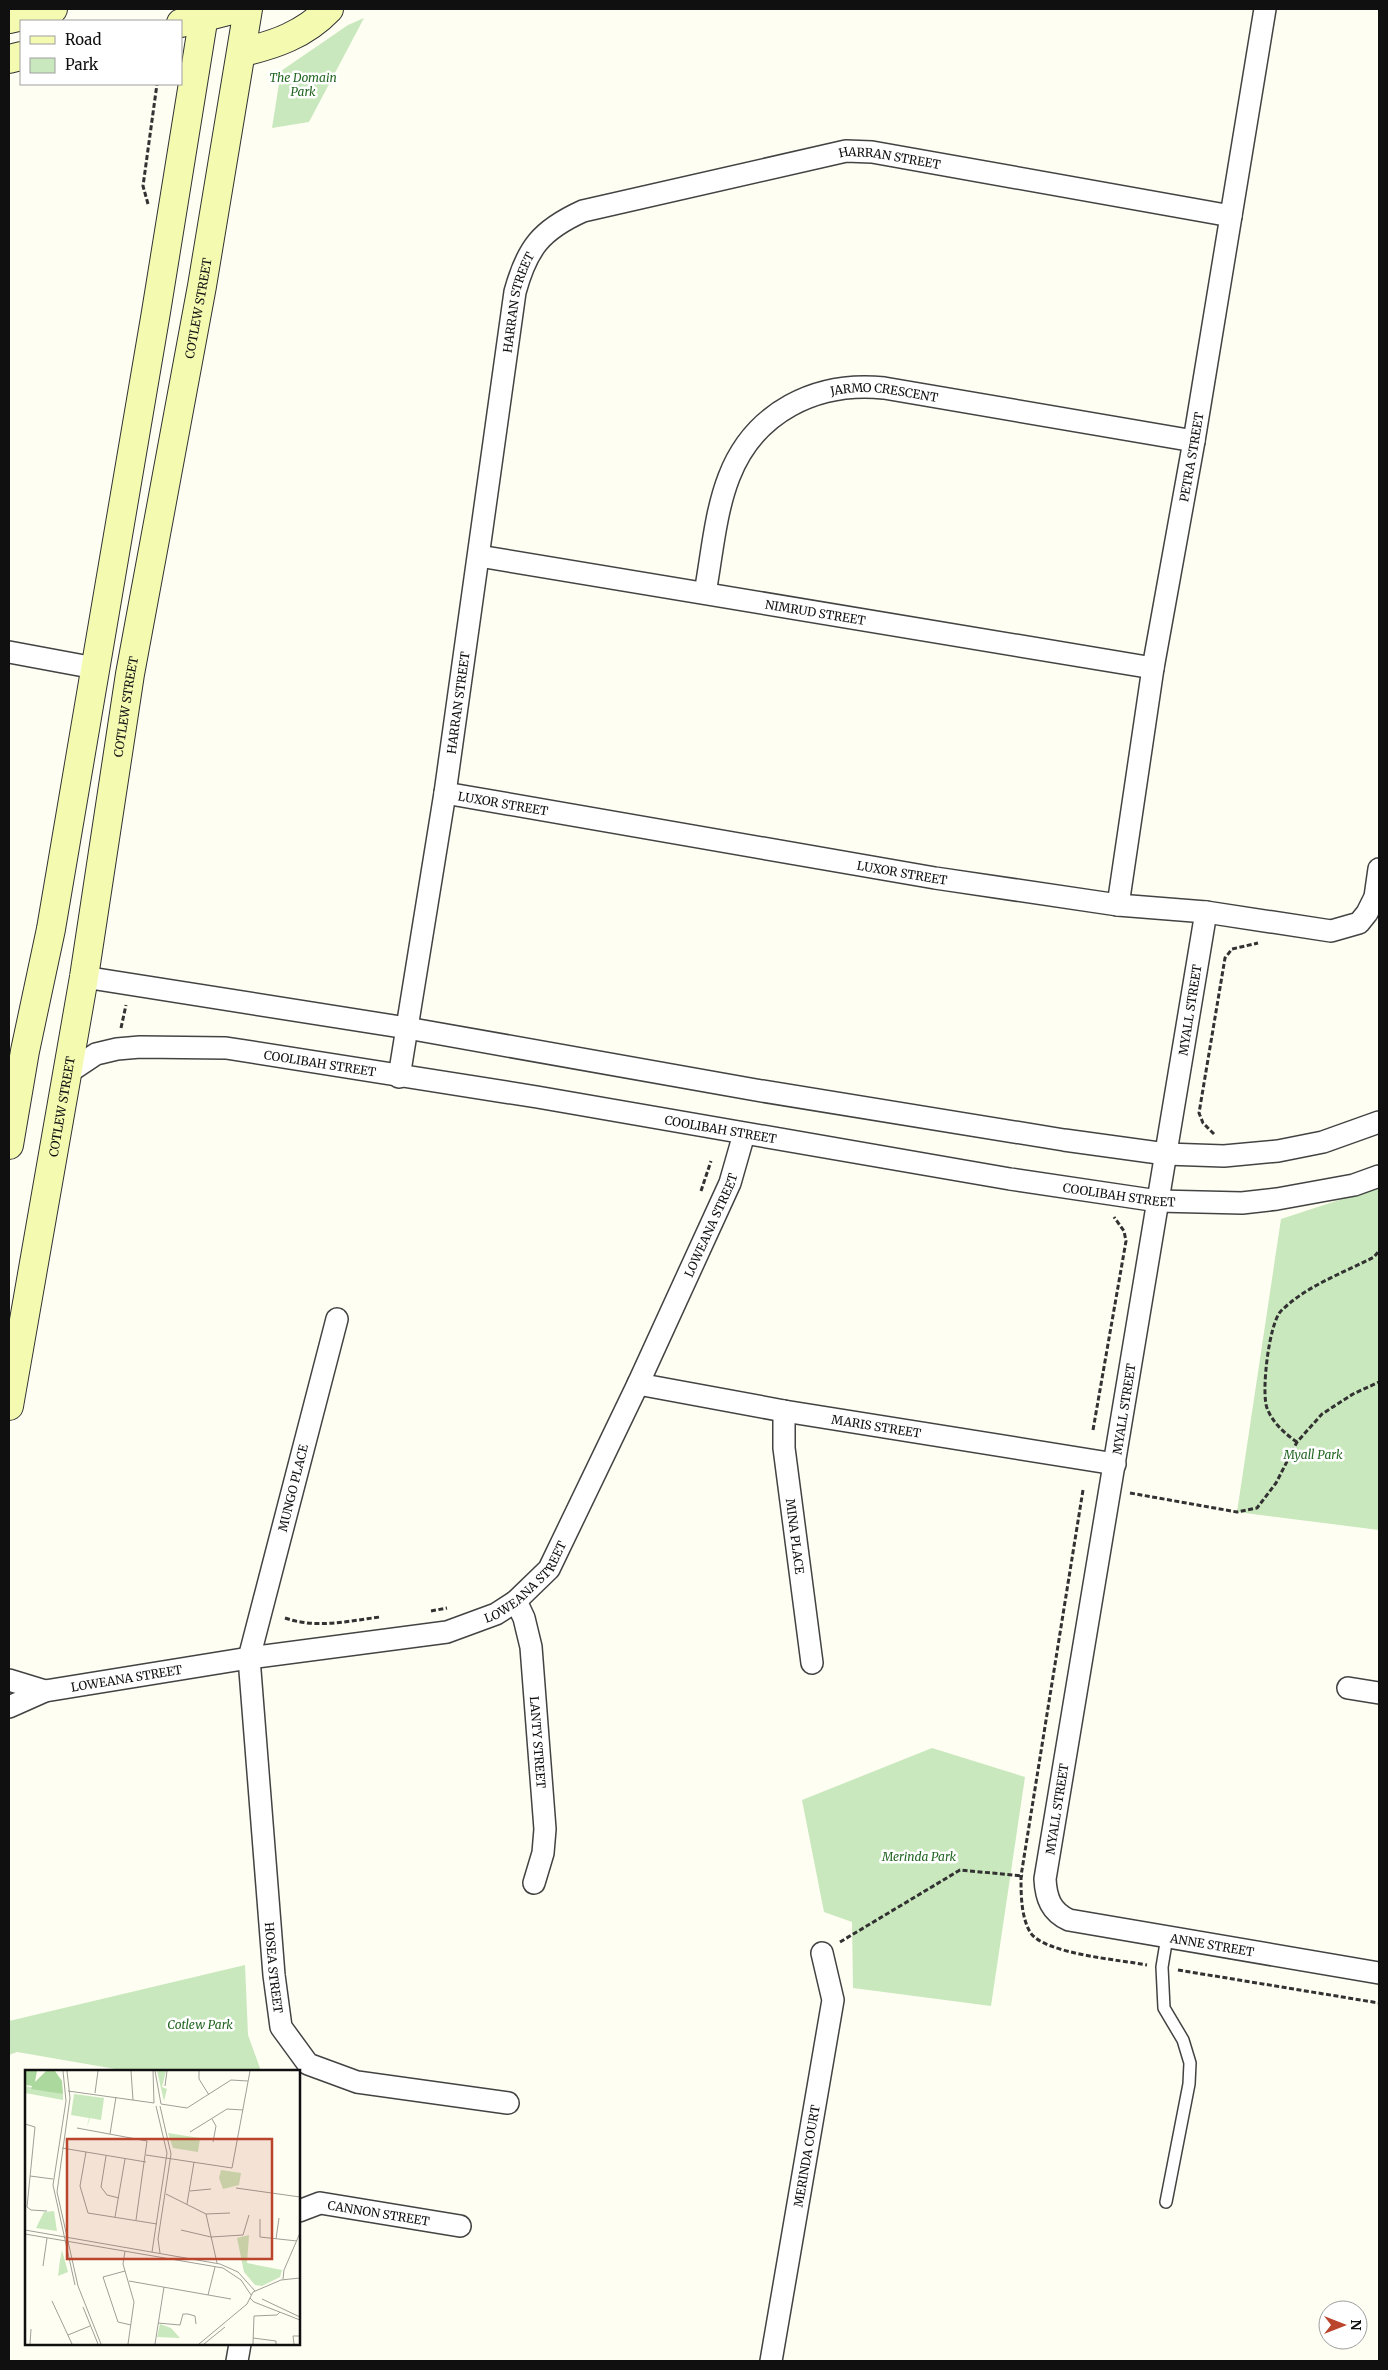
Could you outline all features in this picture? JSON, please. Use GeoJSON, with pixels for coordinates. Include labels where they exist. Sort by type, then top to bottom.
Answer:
{"type":"FeatureCollection","features":[{"type":"Feature","properties":{"kind":"main road"},"geometry":{"type":"LineString","coordinates":[[9,18],[53,9]]}},
{"type":"Feature","properties":{"kind":"main road"},"geometry":{"type":"LineString","coordinates":[[9,1145],[25,1051],[51,929],[156,312],[197,16],[236,9]]}},
{"type":"Feature","properties":{"kind":"main road","name":"COTLEW STREET"},"geometry":{"type":"LineString","coordinates":[[9,1406],[84,977],[130,674],[202,286],[248,9]]}},
{"type":"Feature","properties":{"kind":"main road"},"geometry":{"type":"LineString","coordinates":[[242,52],[272,46],[315,24],[329,9]]}},
{"type":"Feature","properties":{"kind":"main road"},"geometry":{"type":"LineString","coordinates":[[25,1051],[42,1027],[50,988],[65,977],[84,977]]}},
{"type":"Feature","properties":{"kind":"street","name":"PETRA STREET"},"geometry":{"type":"LineString","coordinates":[[1118,905],[1153,668],[1194,442],[1265,9]]}},
{"type":"Feature","properties":{"kind":"street","name":"HARRAN STREET"},"geometry":{"type":"LineString","coordinates":[[399,1077],[445,793],[515,292],[520,272],[535,244],[563,220],[583,210],[831,153],[863,150],[1231,216]]}},
{"type":"Feature","properties":{"kind":"street","name":"JARMO CRESCENT"},"geometry":{"type":"LineString","coordinates":[[705,593],[721,503],[737,458],[761,427],[791,405],[827,390],[846,386],[884,388],[1194,442]]}},
{"type":"Feature","properties":{"kind":"street","name":"NIMRUD STREET"},"geometry":{"type":"LineString","coordinates":[[479,556],[1153,668]]}},
{"type":"Feature","properties":{"kind":"street"},"geometry":{"type":"LineString","coordinates":[[9,652],[95,668]]}},
{"type":"Feature","properties":{"kind":"street","name":"LUXOR STREET"},"geometry":{"type":"LineString","coordinates":[[445,793],[926,876],[1118,905],[1206,912],[1330,931],[1359,922],[1367,913],[1375,897],[1379,869]]}},
{"type":"Feature","properties":{"kind":"street","name":"MYALL STREET"},"geometry":{"type":"LineString","coordinates":[[1051,1906],[1045,1879],[1206,912]]}},
{"type":"Feature","properties":{"kind":"street"},"geometry":{"type":"LineString","coordinates":[[84,977],[407,1028],[775,1093],[1064,1140],[1166,1154],[1224,1156],[1278,1151],[1323,1142],[1379,1122]]}},
{"type":"Feature","properties":{"kind":"street","name":"COOLIBAH STREET"},"geometry":{"type":"LineString","coordinates":[[66,1074],[96,1054],[117,1049],[168,1047],[226,1048],[399,1077],[537,1097],[1010,1180],[1158,1201],[1242,1203],[1277,1200],[1354,1185],[1379,1176]]}},
{"type":"Feature","properties":{"kind":"street","name":"LOWEANA STREET"},"geometry":{"type":"LineString","coordinates":[[9,1707],[45,1691],[249,1658],[447,1632],[488,1617],[516,1601],[548,1569],[638,1384],[730,1183],[744,1134]]}},
{"type":"Feature","properties":{"kind":"street","name":"MUNGO PLACE"},"geometry":{"type":"LineString","coordinates":[[249,1658],[337,1318]]}},
{"type":"Feature","properties":{"kind":"street","name":"MARIS STREET"},"geometry":{"type":"LineString","coordinates":[[638,1384],[784,1411],[1115,1464]]}},
{"type":"Feature","properties":{"kind":"street","name":"MINA PLACE"},"geometry":{"type":"LineString","coordinates":[[784,1411],[784,1448],[812,1663]]}},
{"type":"Feature","properties":{"kind":"street","name":"LANTY STREET"},"geometry":{"type":"LineString","coordinates":[[516,1601],[524,1618],[531,1647],[545,1829],[543,1853],[534,1883]]}},
{"type":"Feature","properties":{"kind":"street","name":"HOSEA STREET"},"geometry":{"type":"LineString","coordinates":[[249,1658],[274,1975],[281,2027],[308,2064],[357,2082],[508,2103]]}},
{"type":"Feature","properties":{"kind":"street","name":"LOWEANA STREET"},"geometry":{"type":"LineString","coordinates":[[9,1680],[45,1691]]}},
{"type":"Feature","properties":{"kind":"street"},"geometry":{"type":"LineString","coordinates":[[1348,1688],[1379,1693]]}},
{"type":"Feature","properties":{"kind":"street","name":"ANNE STREET"},"geometry":{"type":"LineString","coordinates":[[1051,1906],[1069,1920],[1379,1973]]}},
{"type":"Feature","properties":{"kind":"street","name":"MERINDA COURT"},"geometry":{"type":"LineString","coordinates":[[771,2361],[833,2000],[822,1953]]}},
{"type":"Feature","properties":{"kind":"street","name":"CANNON STREET"},"geometry":{"type":"LineString","coordinates":[[300,2211],[320,2203],[460,2226]]}},
{"type":"Feature","properties":{"kind":"street"},"geometry":{"type":"LineString","coordinates":[[238,2361],[240,2345]]}},
{"type":"Feature","properties":{"kind":"lane"},"geometry":{"type":"LineString","coordinates":[[1166,2202],[1189,2084],[1190,2063],[1183,2040],[1164,2008],[1162,1967],[1167,1937]]}},
{"type":"Feature","properties":{"kind":"path"},"geometry":{"type":"LineString","coordinates":[[151,213],[143,186],[157,85]]}},
{"type":"Feature","properties":{"kind":"path"},"geometry":{"type":"LineString","coordinates":[[1221,1138],[1203,1124],[1199,1112],[1225,958],[1232,949],[1243,945],[1258,944]]}},
{"type":"Feature","properties":{"kind":"path"},"geometry":{"type":"LineString","coordinates":[[120,1038],[127,997]]}},
{"type":"Feature","properties":{"kind":"path"},"geometry":{"type":"LineString","coordinates":[[698,1198],[711,1161]]}},
{"type":"Feature","properties":{"kind":"path"},"geometry":{"type":"LineString","coordinates":[[1093,1430],[1126,1241],[1120,1223],[1116,1217],[1109,1214]]}},
{"type":"Feature","properties":{"kind":"path"},"geometry":{"type":"LineString","coordinates":[[1297,1442],[1283,1433],[1266,1407],[1266,1358],[1279,1313],[1301,1294],[1374,1257],[1379,1251]]}},
{"type":"Feature","properties":{"kind":"path"},"geometry":{"type":"LineString","coordinates":[[1110,1489],[1236,1512],[1257,1508],[1276,1483],[1297,1442],[1322,1414],[1353,1394],[1379,1382]]}},
{"type":"Feature","properties":{"kind":"path"},"geometry":{"type":"LineString","coordinates":[[1083,1490],[1021,1876],[1022,1906],[1031,1934],[1055,1950],[1379,2003]]}},
{"type":"Feature","properties":{"kind":"path"},"geometry":{"type":"LineString","coordinates":[[430,1611],[455,1606]]}},
{"type":"Feature","properties":{"kind":"path"},"geometry":{"type":"LineString","coordinates":[[285,1618],[302,1624],[316,1624],[384,1617]]}},
{"type":"Feature","properties":{"kind":"path"},"geometry":{"type":"LineString","coordinates":[[822,1953],[960,1870],[1045,1879]]}},
{"type":"Feature","properties":{"kind":"green space","name":"The Domain Park"},"geometry":{"type":"Polygon","coordinates":[[[364,18],[309,122],[272,128],[281,71],[348,25],[364,18]]]}},
{"type":"Feature","properties":{"kind":"green space","name":"Myall Park"},"geometry":{"type":"Polygon","coordinates":[[[1379,1187],[1379,1530],[1237,1512],[1281,1219],[1379,1187]]]}},
{"type":"Feature","properties":{"kind":"green space","name":"Merinda Park"},"geometry":{"type":"Polygon","coordinates":[[[932,1748],[1025,1777],[991,2006],[853,1988],[852,1922],[824,1912],[802,1800],[932,1748]]]}},
{"type":"Feature","properties":{"kind":"green space","name":"Cotlew Park"},"geometry":{"type":"Polygon","coordinates":[[[245,1965],[248,2035],[261,2070],[121,2070],[17,2052],[9,2055],[9,2021],[245,1965]]]}}]}
